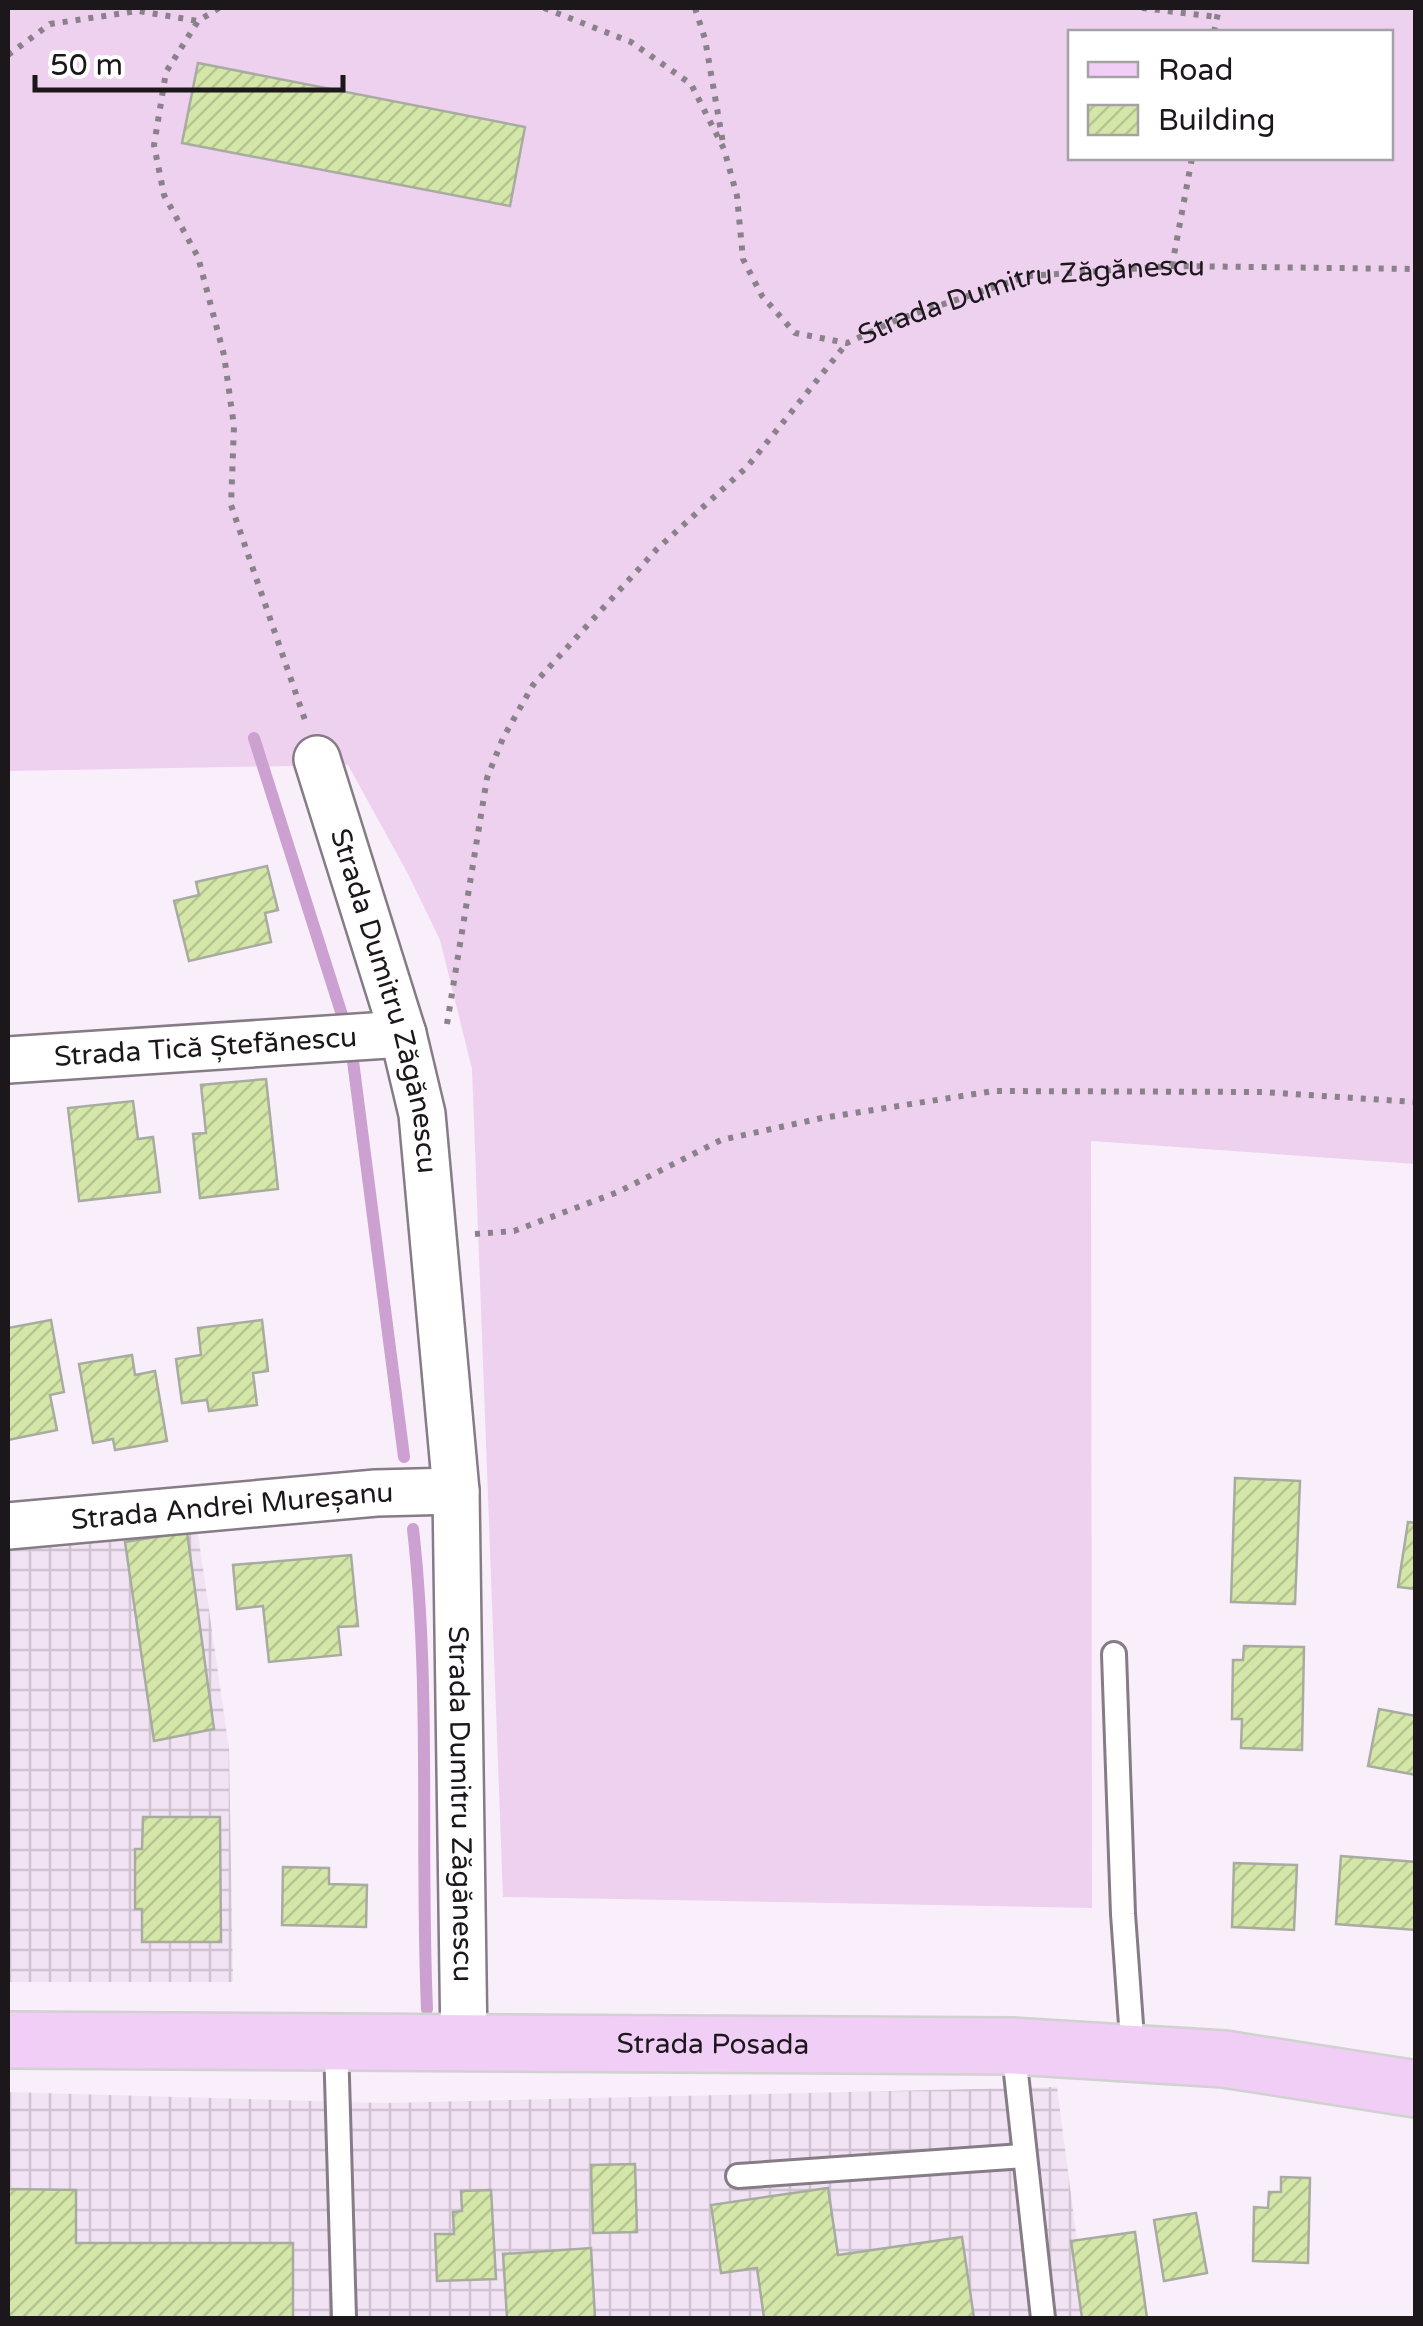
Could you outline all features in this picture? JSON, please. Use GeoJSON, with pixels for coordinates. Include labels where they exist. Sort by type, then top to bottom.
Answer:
{"type":"FeatureCollection","features":[{"type":"Feature","properties":{"kind":"main road","name":"Strada Posada"},"geometry":{"type":"LineString","coordinates":[[8,2040],[1013,2046],[1224,2059],[1416,2088]]}},
{"type":"Feature","properties":{"kind":"street","name":"Strada Dumitru Zăgănescu"},"geometry":{"type":"LineString","coordinates":[[317,760],[424,1034],[422,1114],[456,1490],[464,2045]]}},
{"type":"Feature","properties":{"kind":"street","name":"Strada Tică Ștefănescu"},"geometry":{"type":"LineString","coordinates":[[8,1060],[424,1034]]}},
{"type":"Feature","properties":{"kind":"street","name":"Strada Andrei Mureșanu"},"geometry":{"type":"LineString","coordinates":[[8,1526],[376,1493],[456,1490]]}},
{"type":"Feature","properties":{"kind":"lane"},"geometry":{"type":"LineString","coordinates":[[1114,1654],[1123,1914],[1134,2052]]}},
{"type":"Feature","properties":{"kind":"lane"},"geometry":{"type":"LineString","coordinates":[[336,2044],[344,2318]]}},
{"type":"Feature","properties":{"kind":"lane"},"geometry":{"type":"LineString","coordinates":[[1013,2046],[1043,2318]]}},
{"type":"Feature","properties":{"kind":"lane"},"geometry":{"type":"LineString","coordinates":[[738,2176],[1023,2156]]}},
{"type":"Feature","properties":{"kind":"path"},"geometry":{"type":"LineString","coordinates":[[219,8],[198,22],[166,72],[154,145],[164,195],[198,257],[224,355],[234,426],[232,505],[317,760]]}},
{"type":"Feature","properties":{"kind":"path","name":"Strada Dumitru Zăgănescu"},"geometry":{"type":"LineString","coordinates":[[544,8],[631,42],[690,84],[724,149],[737,196],[743,259],[762,296],[795,333],[847,343],[899,319],[1028,276],[1172,266],[1416,269]]}},
{"type":"Feature","properties":{"kind":"path"},"geometry":{"type":"LineString","coordinates":[[695,8],[706,39],[724,149]]}},
{"type":"Feature","properties":{"kind":"path"},"geometry":{"type":"LineString","coordinates":[[1142,8],[1217,17]]}},
{"type":"Feature","properties":{"kind":"path"},"geometry":{"type":"LineString","coordinates":[[1214,30],[1219,8]]}},
{"type":"Feature","properties":{"kind":"path"},"geometry":{"type":"LineString","coordinates":[[8,55],[50,24],[138,11],[198,22]]}},
{"type":"Feature","properties":{"kind":"path"},"geometry":{"type":"LineString","coordinates":[[1172,266],[1192,160]]}},
{"type":"Feature","properties":{"kind":"path"},"geometry":{"type":"LineString","coordinates":[[424,1034],[487,778],[503,738],[533,686],[657,549],[746,467],[847,343]]}},
{"type":"Feature","properties":{"kind":"path"},"geometry":{"type":"LineString","coordinates":[[434,1237],[514,1232],[618,1192],[721,1140],[822,1118],[994,1091],[1262,1092],[1416,1102]]}},
{"type":"Feature","properties":{"kind":"shaded area"},"geometry":{"type":"Polygon","coordinates":[[[8,8],[1415,8],[1415,1164],[1091,1141],[1092,1908],[503,1897],[472,1069],[440,940],[348,765],[8,771],[8,8]]]}},
{"type":"Feature","properties":{"kind":"shaded area"},"geometry":{"type":"Polygon","coordinates":[[[197,1527],[229,1749],[233,1982],[8,1982],[8,1545],[197,1527]]]}},
{"type":"Feature","properties":{"kind":"shaded area"},"geometry":{"type":"Polygon","coordinates":[[[1057,2087],[1087,2318],[8,2318],[8,2092],[383,2103],[1057,2087]]]}},
{"type":"Feature","properties":{"kind":"building"},"geometry":{"type":"Polygon","coordinates":[[[198,63],[525,127],[510,206],[182,143],[198,63]]]}},
{"type":"Feature","properties":{"kind":"building"},"geometry":{"type":"Polygon","coordinates":[[[267,866],[278,910],[265,913],[271,942],[189,961],[174,901],[199,895],[196,882],[267,866]]]}},
{"type":"Feature","properties":{"kind":"building"},"geometry":{"type":"Polygon","coordinates":[[[266,1079],[278,1189],[200,1198],[193,1134],[206,1133],[201,1085],[266,1079]]]}},
{"type":"Feature","properties":{"kind":"building"},"geometry":{"type":"Polygon","coordinates":[[[133,1101],[138,1139],[153,1137],[160,1192],[79,1201],[68,1108],[133,1101]]]}},
{"type":"Feature","properties":{"kind":"building"},"geometry":{"type":"Polygon","coordinates":[[[51,1320],[64,1392],[50,1395],[57,1430],[8,1440],[8,1328],[51,1320]]]}},
{"type":"Feature","properties":{"kind":"building"},"geometry":{"type":"Polygon","coordinates":[[[262,1320],[268,1371],[253,1373],[257,1405],[209,1411],[207,1400],[182,1403],[176,1359],[201,1355],[198,1328],[262,1320]]]}},
{"type":"Feature","properties":{"kind":"building"},"geometry":{"type":"Polygon","coordinates":[[[132,1355],[135,1375],[155,1371],[167,1441],[115,1450],[113,1439],[93,1443],[79,1364],[132,1355]]]}},
{"type":"Feature","properties":{"kind":"building"},"geometry":{"type":"Polygon","coordinates":[[[1235,1478],[1300,1481],[1295,1604],[1231,1602],[1235,1478]]]}},
{"type":"Feature","properties":{"kind":"building"},"geometry":{"type":"Polygon","coordinates":[[[1408,1522],[1416,1523],[1416,1589],[1398,1587],[1408,1522]]]}},
{"type":"Feature","properties":{"kind":"building"},"geometry":{"type":"Polygon","coordinates":[[[187,1532],[214,1729],[154,1741],[125,1542],[187,1532]]]}},
{"type":"Feature","properties":{"kind":"building"},"geometry":{"type":"Polygon","coordinates":[[[351,1555],[358,1626],[338,1627],[341,1655],[269,1662],[263,1606],[237,1609],[233,1565],[351,1555]]]}},
{"type":"Feature","properties":{"kind":"building"},"geometry":{"type":"Polygon","coordinates":[[[1244,1646],[1304,1647],[1302,1750],[1241,1748],[1242,1719],[1232,1719],[1233,1660],[1243,1660],[1244,1646]]]}},
{"type":"Feature","properties":{"kind":"building"},"geometry":{"type":"Polygon","coordinates":[[[1379,1709],[1416,1716],[1416,1775],[1368,1766],[1379,1709]]]}},
{"type":"Feature","properties":{"kind":"building"},"geometry":{"type":"Polygon","coordinates":[[[143,1817],[220,1817],[221,1942],[142,1942],[142,1909],[135,1909],[135,1849],[142,1849],[143,1817]]]}},
{"type":"Feature","properties":{"kind":"building"},"geometry":{"type":"Polygon","coordinates":[[[1341,1856],[1416,1862],[1416,1930],[1336,1924],[1341,1856]]]}},
{"type":"Feature","properties":{"kind":"building"},"geometry":{"type":"Polygon","coordinates":[[[1234,1863],[1297,1865],[1294,1930],[1232,1927],[1234,1863]]]}},
{"type":"Feature","properties":{"kind":"building"},"geometry":{"type":"Polygon","coordinates":[[[283,1867],[329,1868],[329,1884],[367,1885],[366,1927],[282,1925],[283,1867]]]}},
{"type":"Feature","properties":{"kind":"building"},"geometry":{"type":"Polygon","coordinates":[[[635,2164],[637,2232],[593,2233],[591,2165],[635,2164]]]}},
{"type":"Feature","properties":{"kind":"building"},"geometry":{"type":"Polygon","coordinates":[[[1281,2177],[1310,2178],[1308,2263],[1253,2261],[1254,2207],[1268,2208],[1269,2192],[1281,2192],[1281,2177]]]}},
{"type":"Feature","properties":{"kind":"building"},"geometry":{"type":"Polygon","coordinates":[[[828,2188],[838,2255],[962,2237],[974,2318],[764,2318],[757,2268],[721,2273],[711,2205],[828,2188]]]}},
{"type":"Feature","properties":{"kind":"building"},"geometry":{"type":"Polygon","coordinates":[[[8,2189],[76,2190],[76,2243],[293,2243],[293,2318],[8,2318],[8,2189]]]}},
{"type":"Feature","properties":{"kind":"building"},"geometry":{"type":"Polygon","coordinates":[[[491,2190],[496,2279],[437,2281],[435,2234],[454,2234],[453,2212],[462,2211],[461,2191],[491,2190]]]}},
{"type":"Feature","properties":{"kind":"building"},"geometry":{"type":"Polygon","coordinates":[[[1196,2213],[1207,2273],[1164,2281],[1154,2220],[1196,2213]]]}},
{"type":"Feature","properties":{"kind":"building"},"geometry":{"type":"Polygon","coordinates":[[[1135,2232],[1147,2318],[1082,2318],[1071,2241],[1135,2232]]]}},
{"type":"Feature","properties":{"kind":"building"},"geometry":{"type":"Polygon","coordinates":[[[591,2248],[595,2317],[507,2318],[503,2254],[591,2248]]]}},
{"type":"Feature","properties":{"kind":"waterway"},"geometry":{"type":"LineString","coordinates":[[254,738],[342,1015]]}},
{"type":"Feature","properties":{"kind":"waterway"},"geometry":{"type":"LineString","coordinates":[[353,1061],[404,1457]]}},
{"type":"Feature","properties":{"kind":"waterway"},"geometry":{"type":"LineString","coordinates":[[413,1529],[422,1649],[427,2009]]}}]}
